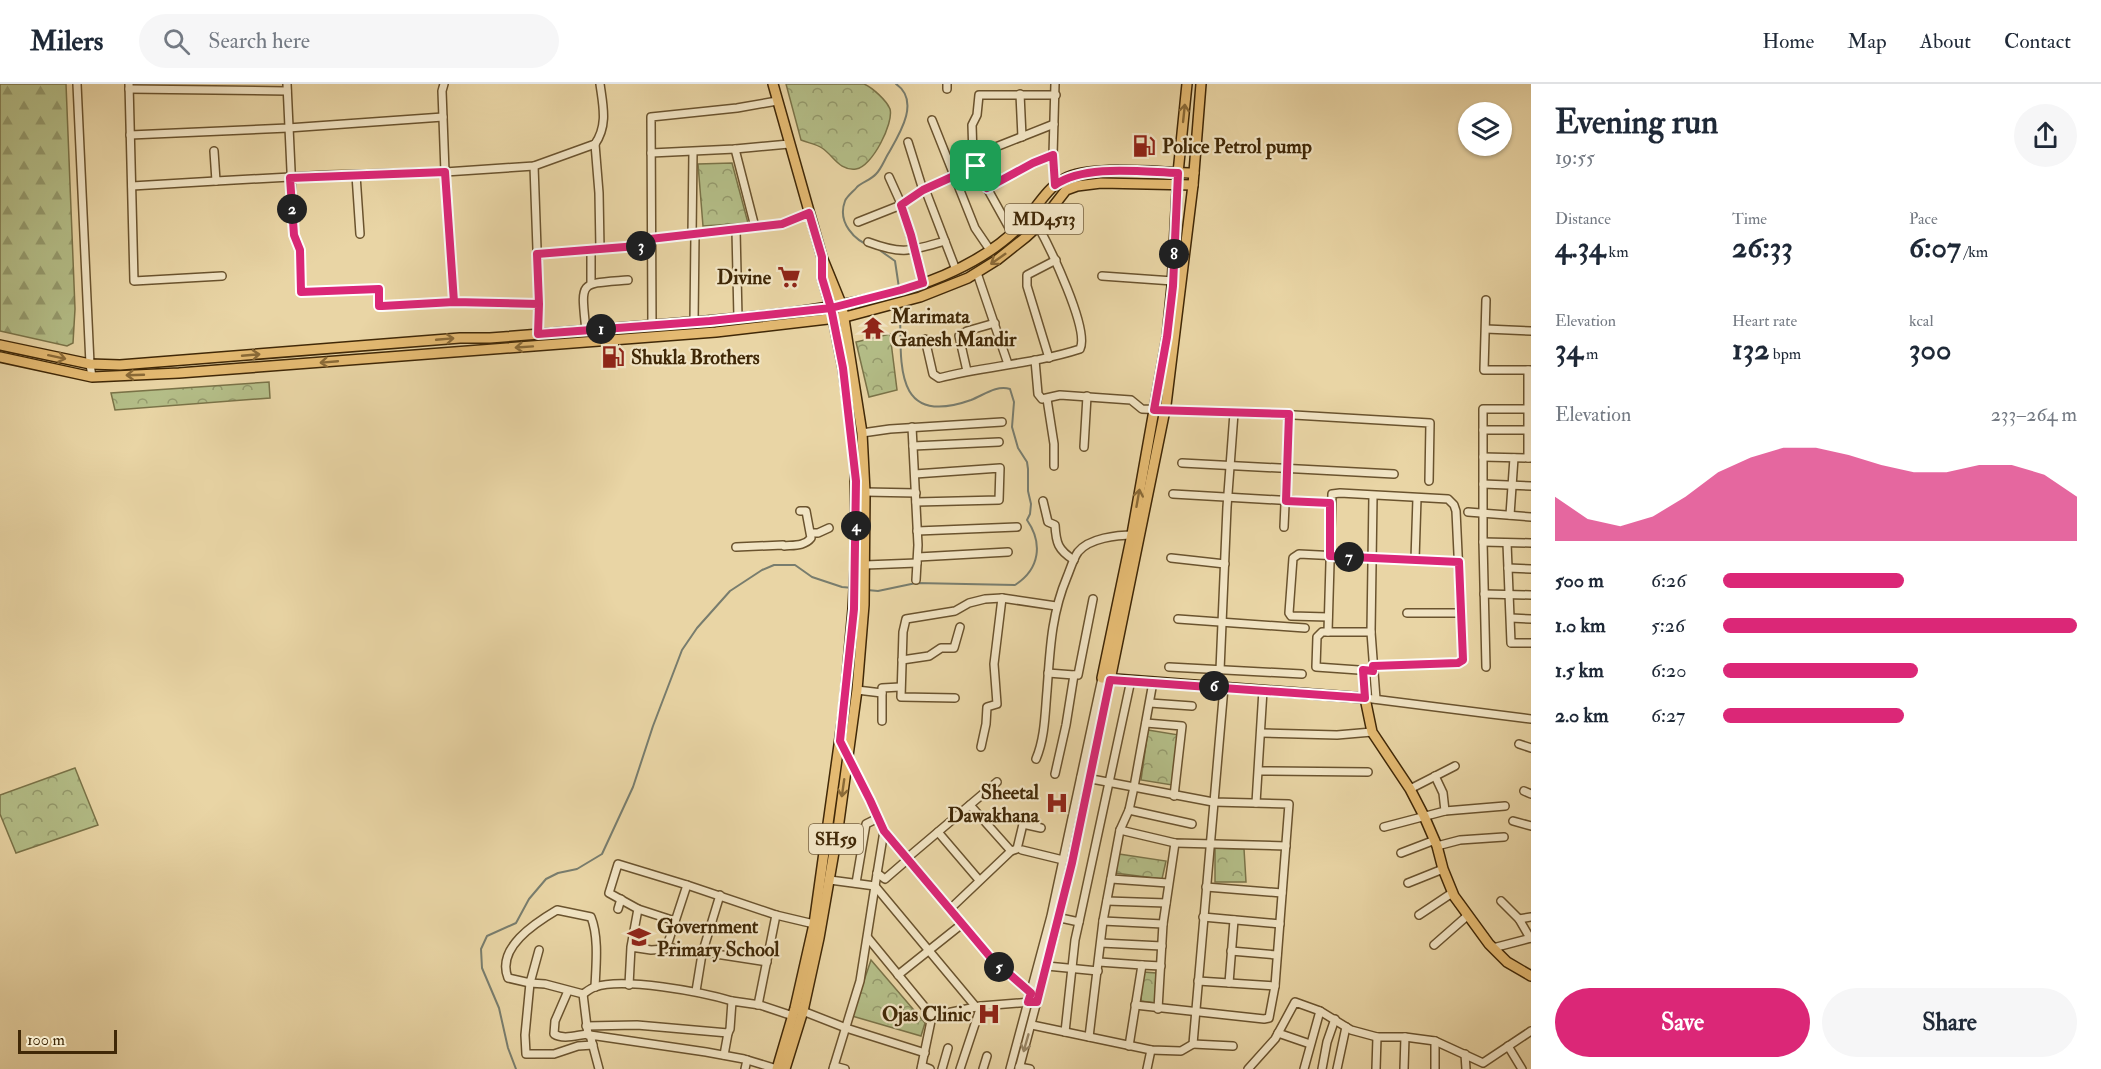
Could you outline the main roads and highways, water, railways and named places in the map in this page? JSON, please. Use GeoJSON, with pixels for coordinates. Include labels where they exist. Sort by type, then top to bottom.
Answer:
{"type":"FeatureCollection","features":[{"type":"Feature","properties":{"kind":"main road"},"geometry":{"type":"LineString","coordinates":[[0,345],[90,364],[120,365],[460,338],[652,326],[842,306],[822,257],[772,84]]}},
{"type":"Feature","properties":{"kind":"main road"},"geometry":{"type":"LineString","coordinates":[[1136,535],[1167,337],[1173,281],[1177,184],[1187,84]]}},
{"type":"Feature","properties":{"kind":"main road"},"geometry":{"type":"LineString","coordinates":[[1201,84],[1193,185],[1165,410],[1106,679],[1365,698],[1372,732],[1410,789],[1424,816],[1436,843],[1452,893],[1493,948],[1507,962],[1530,975]]}},
{"type":"Feature","properties":{"kind":"main road","name":"MD4513"},"geometry":{"type":"LineString","coordinates":[[842,306],[901,290],[956,270],[990,250],[1021,226],[1055,185],[1064,178],[1102,171],[1194,173]]}},
{"type":"Feature","properties":{"kind":"main road","name":"MD4513"},"geometry":{"type":"LineString","coordinates":[[845,317],[904,301],[977,273],[997,260],[1038,226],[1065,190],[1101,183],[1193,185]]}},
{"type":"Feature","properties":{"kind":"main road"},"geometry":{"type":"LineString","coordinates":[[822,257],[822,278],[831,308]]}},
{"type":"Feature","properties":{"kind":"main road","name":"SH59"},"geometry":{"type":"LineString","coordinates":[[785,1069],[814,924],[840,741],[854,609],[865,565],[866,492],[862,433],[842,306]]}},
{"type":"Feature","properties":{"kind":"main road","name":"SH59"},"geometry":{"type":"LineString","coordinates":[[777,1069],[797,1012],[830,880],[857,690],[864,605],[860,581],[855,459],[843,368],[831,308]]}},
{"type":"Feature","properties":{"kind":"main road"},"geometry":{"type":"LineString","coordinates":[[0,357],[92,377],[293,365],[716,332],[845,317]]}},
{"type":"Feature","properties":{"kind":"waterway"},"geometry":{"type":"LineString","coordinates":[[873,247],[859,240],[849,230],[845,223],[843,209],[849,195],[879,170],[902,128],[906,118],[907,99],[896,84]]}},
{"type":"Feature","properties":{"kind":"waterway"},"geometry":{"type":"LineString","coordinates":[[878,249],[895,261],[899,288]]}},
{"type":"Feature","properties":{"kind":"waterway"},"geometry":{"type":"LineString","coordinates":[[867,590],[878,591],[916,583],[1015,585],[1030,571],[1036,555],[1035,538],[1027,520],[1031,504],[1027,462],[1018,448],[1012,427],[1014,402],[1010,389],[995,389],[971,400],[945,406],[926,405],[913,397],[906,383],[902,366],[900,306]]}},
{"type":"Feature","properties":{"kind":"waterway"},"geometry":{"type":"LineString","coordinates":[[516,1069],[508,1048],[499,1008],[482,968],[481,949],[487,936],[516,923],[529,899],[546,879],[558,873],[577,869],[602,854],[633,787],[682,650],[697,628],[730,591],[762,570],[774,565],[795,565],[812,577],[842,587],[853,588]]}},
{"type":"Feature","properties":{"kind":"place","name":"Police Petrol pump"},"geometry":{"type":"Point","coordinates":[1144,146]}},
{"type":"Feature","properties":{"kind":"place","name":"Divine"},"geometry":{"type":"Point","coordinates":[789,277]}},
{"type":"Feature","properties":{"kind":"place","name":"Marimata Ganesh Mandir"},"geometry":{"type":"Point","coordinates":[873,328]}},
{"type":"Feature","properties":{"kind":"place","name":"Shukla Brothers"},"geometry":{"type":"Point","coordinates":[613,357]}},
{"type":"Feature","properties":{"kind":"place","name":"Sheetal Dawakhana"},"geometry":{"type":"Point","coordinates":[1057,803]}},
{"type":"Feature","properties":{"kind":"place","name":"Government Primary School"},"geometry":{"type":"Point","coordinates":[639,937]}},
{"type":"Feature","properties":{"kind":"place","name":"Ojas Clinic"},"geometry":{"type":"Point","coordinates":[989,1014]}}]}
